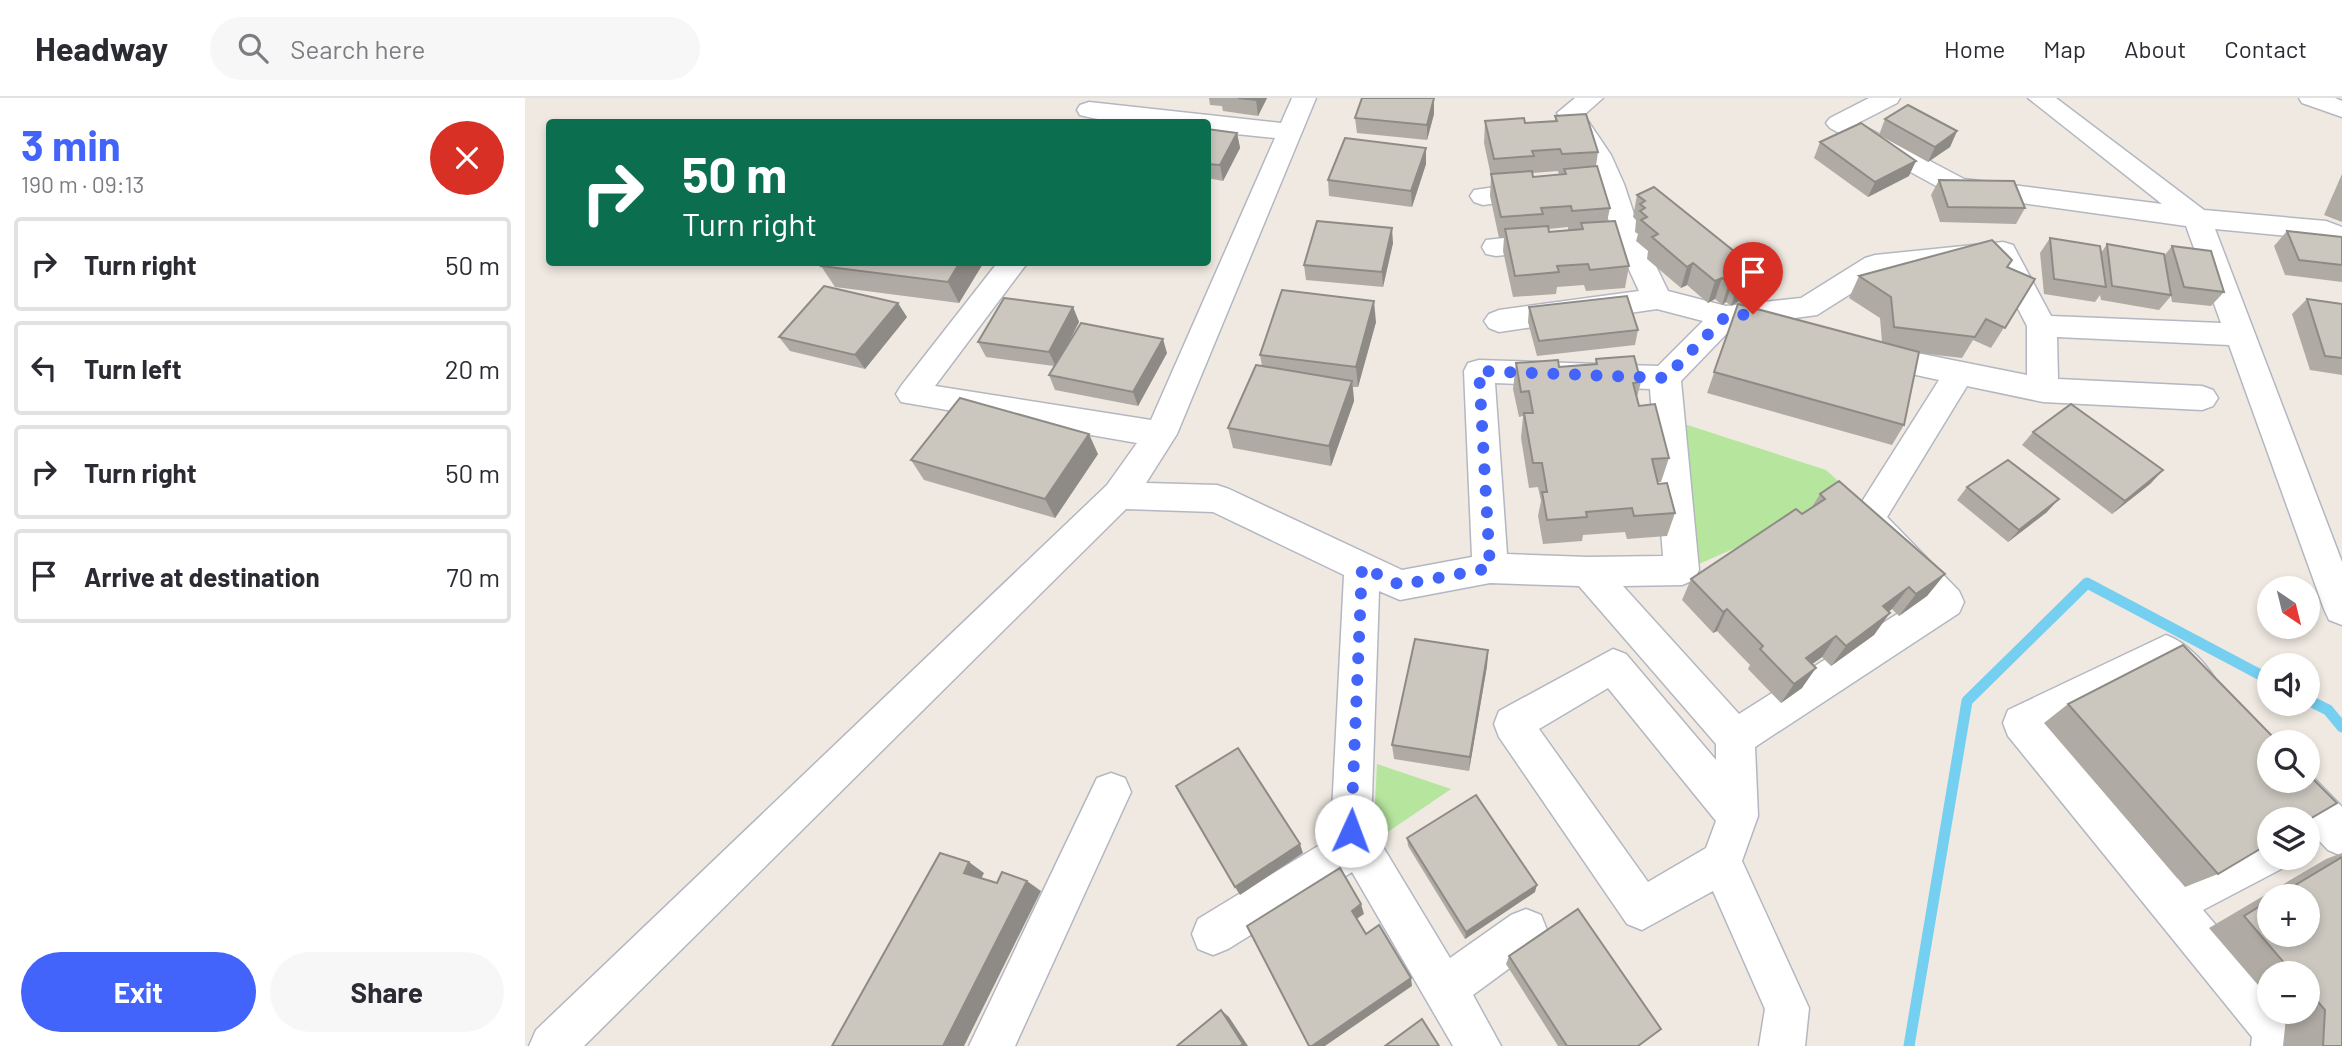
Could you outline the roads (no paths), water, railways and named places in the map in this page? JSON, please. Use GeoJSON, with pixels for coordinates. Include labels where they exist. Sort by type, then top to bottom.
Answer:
{"type":"FeatureCollection","features":[{"type":"Feature","properties":{"kind":"street"},"geometry":{"type":"LineString","coordinates":[[552,1046],[1119,495],[1161,434],[1221,264],[1290,132],[1304,98]]}},
{"type":"Feature","properties":{"kind":"street"},"geometry":{"type":"LineString","coordinates":[[1591,98],[1570,113],[1598,155],[1585,186],[1601,238],[1657,299]]}},
{"type":"Feature","properties":{"kind":"street"},"geometry":{"type":"LineString","coordinates":[[1888,98],[1839,123],[1958,187],[2197,218],[2326,230],[2342,240]]}},
{"type":"Feature","properties":{"kind":"street"},"geometry":{"type":"LineString","coordinates":[[2041,98],[2197,218],[2342,609]]}},
{"type":"Feature","properties":{"kind":"street"},"geometry":{"type":"LineString","coordinates":[[2311,98],[2342,109]]}},
{"type":"Feature","properties":{"kind":"street"},"geometry":{"type":"LineString","coordinates":[[1090,110],[1170,119]]}},
{"type":"Feature","properties":{"kind":"street"},"geometry":{"type":"LineString","coordinates":[[1211,124],[1290,132]]}},
{"type":"Feature","properties":{"kind":"street"},"geometry":{"type":"LineString","coordinates":[[1483,196],[1585,186]]}},
{"type":"Feature","properties":{"kind":"street"},"geometry":{"type":"LineString","coordinates":[[1496,247],[1601,238]]}},
{"type":"Feature","properties":{"kind":"street"},"geometry":{"type":"LineString","coordinates":[[1490,568],[1479,371],[1665,378],[1726,316],[1807,308],[1875,265],[2003,252],[2042,326],[2043,390]]}},
{"type":"Feature","properties":{"kind":"street"},"geometry":{"type":"LineString","coordinates":[[1011,266],[912,394],[1161,434]]}},
{"type":"Feature","properties":{"kind":"street"},"geometry":{"type":"LineString","coordinates":[[1499,321],[1657,299],[1800,337]]}},
{"type":"Feature","properties":{"kind":"street"},"geometry":{"type":"LineString","coordinates":[[2042,326],[2240,335]]}},
{"type":"Feature","properties":{"kind":"street"},"geometry":{"type":"LineString","coordinates":[[1839,347],[1958,375],[2043,390],[2202,398]]}},
{"type":"Feature","properties":{"kind":"street"},"geometry":{"type":"LineString","coordinates":[[1735,738],[1946,602],[1868,519],[1958,375]]}},
{"type":"Feature","properties":{"kind":"street"},"geometry":{"type":"LineString","coordinates":[[1119,495],[1217,499],[1400,585],[1490,568],[1588,572],[1682,570],[1665,378]]}},
{"type":"Feature","properties":{"kind":"street"},"geometry":{"type":"LineString","coordinates":[[1362,567],[1351,831],[1478,1046]]}},
{"type":"Feature","properties":{"kind":"street"},"geometry":{"type":"LineString","coordinates":[[1588,572],[1735,738],[1738,816],[1721,862],[1643,909],[1513,724],[1613,666],[1738,816]]}},
{"type":"Feature","properties":{"kind":"street"},"geometry":{"type":"LineString","coordinates":[[2223,711],[2166,651],[2022,723],[2276,1030],[2274,1046]]}},
{"type":"Feature","properties":{"kind":"street"},"geometry":{"type":"LineString","coordinates":[[992,1046],[1111,792]]}},
{"type":"Feature","properties":{"kind":"street"},"geometry":{"type":"LineString","coordinates":[[2299,793],[2326,830]]}},
{"type":"Feature","properties":{"kind":"street"},"geometry":{"type":"LineString","coordinates":[[1213,934],[1358,845]]}},
{"type":"Feature","properties":{"kind":"street"},"geometry":{"type":"LineString","coordinates":[[2171,904],[2257,859]]}},
{"type":"Feature","properties":{"kind":"street"},"geometry":{"type":"LineString","coordinates":[[1721,862],[1787,1008],[1782,1046]]}},
{"type":"Feature","properties":{"kind":"street"},"geometry":{"type":"LineString","coordinates":[[1444,989],[1526,930]]}},
{"type":"Feature","properties":{"kind":"waterway"},"geometry":{"type":"LineString","coordinates":[[1909,1046],[1967,701],[2087,583],[2257,673]]}},
{"type":"Feature","properties":{"kind":"waterway"},"geometry":{"type":"LineString","coordinates":[[2320,706],[2328,710],[2342,727]]}}]}
